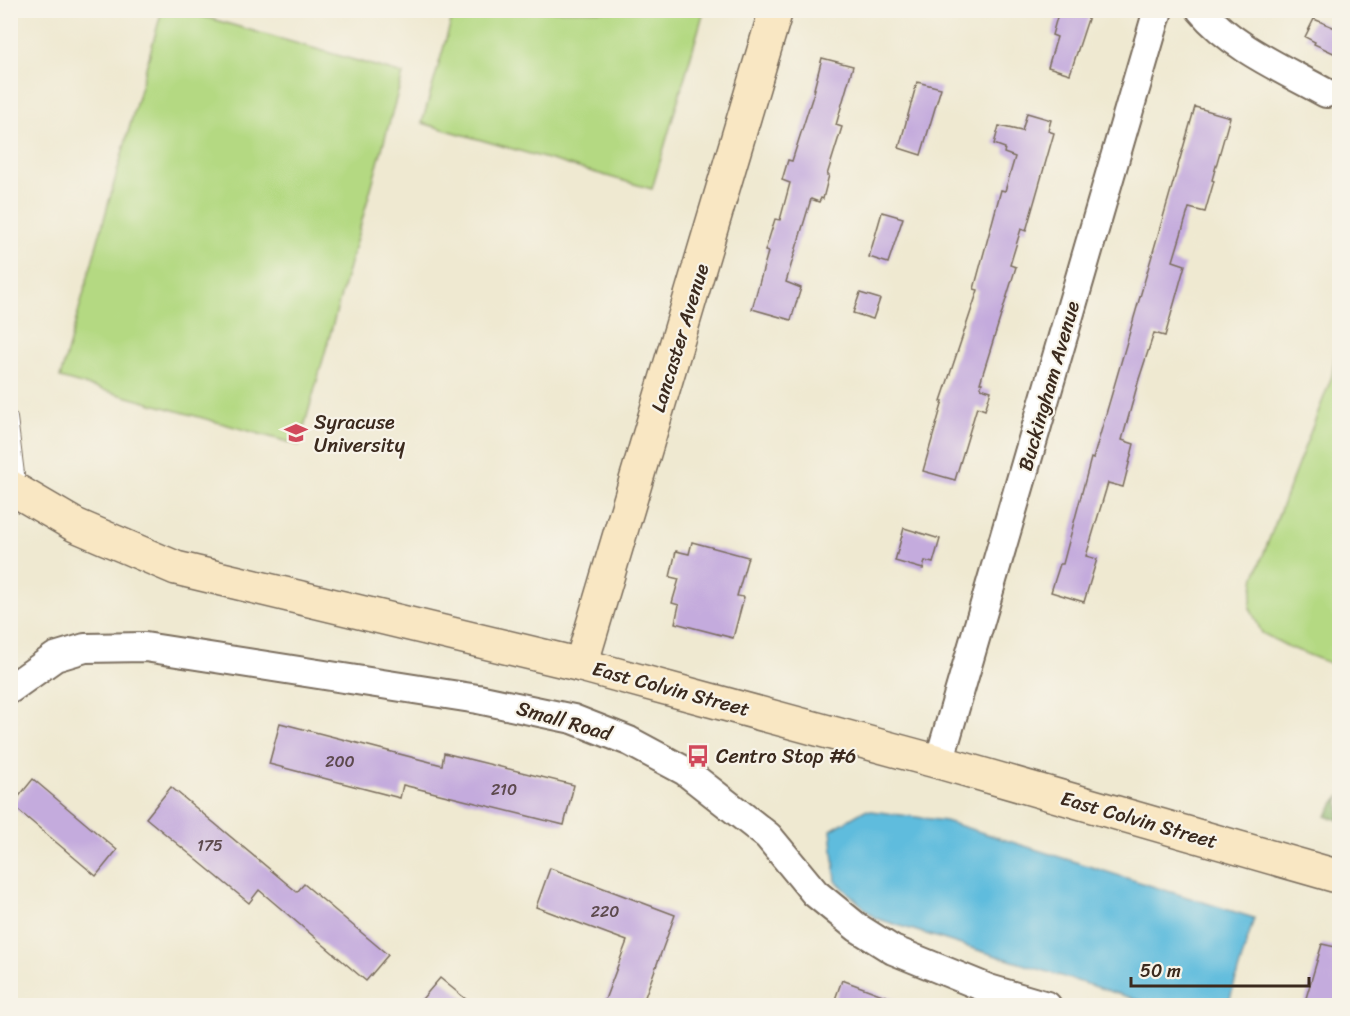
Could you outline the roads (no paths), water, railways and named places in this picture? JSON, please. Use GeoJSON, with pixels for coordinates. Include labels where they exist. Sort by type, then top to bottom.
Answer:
{"type":"FeatureCollection","features":[{"type":"Feature","properties":{"kind":"street","name":"Lancaster Avenue"},"geometry":{"type":"LineString","coordinates":[[581,665],[776,10]]}},
{"type":"Feature","properties":{"kind":"street","name":"Buckingham Avenue"},"geometry":{"type":"LineString","coordinates":[[939,762],[1158,10]]}},
{"type":"Feature","properties":{"kind":"street"},"geometry":{"type":"LineString","coordinates":[[1201,10],[1211,22],[1237,42],[1326,93]]}},
{"type":"Feature","properties":{"kind":"street","name":"East Colvin Street"},"geometry":{"type":"LineString","coordinates":[[13,495],[75,525],[176,568],[581,665],[939,762],[1340,877]]}},
{"type":"Feature","properties":{"kind":"street","name":"Small Road"},"geometry":{"type":"LineString","coordinates":[[10,689],[55,657],[85,648],[145,647],[478,699],[573,719],[629,741],[685,771],[768,836],[816,893],[858,928],[885,944],[940,970],[989,989],[1047,1005]]}},
{"type":"Feature","properties":{"kind":"lane"},"geometry":{"type":"LineString","coordinates":[[10,418],[13,495]]}},
{"type":"Feature","properties":{"kind":"water"},"geometry":{"type":"Polygon","coordinates":[[[865,810],[945,821],[1254,918],[1228,1005],[1154,1005],[875,918],[836,881],[831,830],[865,810]]]}},
{"type":"Feature","properties":{"kind":"place","name":"Syracuse University"},"geometry":{"type":"Point","coordinates":[296,433]}},
{"type":"Feature","properties":{"kind":"place","name":"Centro Stop #6"},"geometry":{"type":"Point","coordinates":[698,756]}}]}
